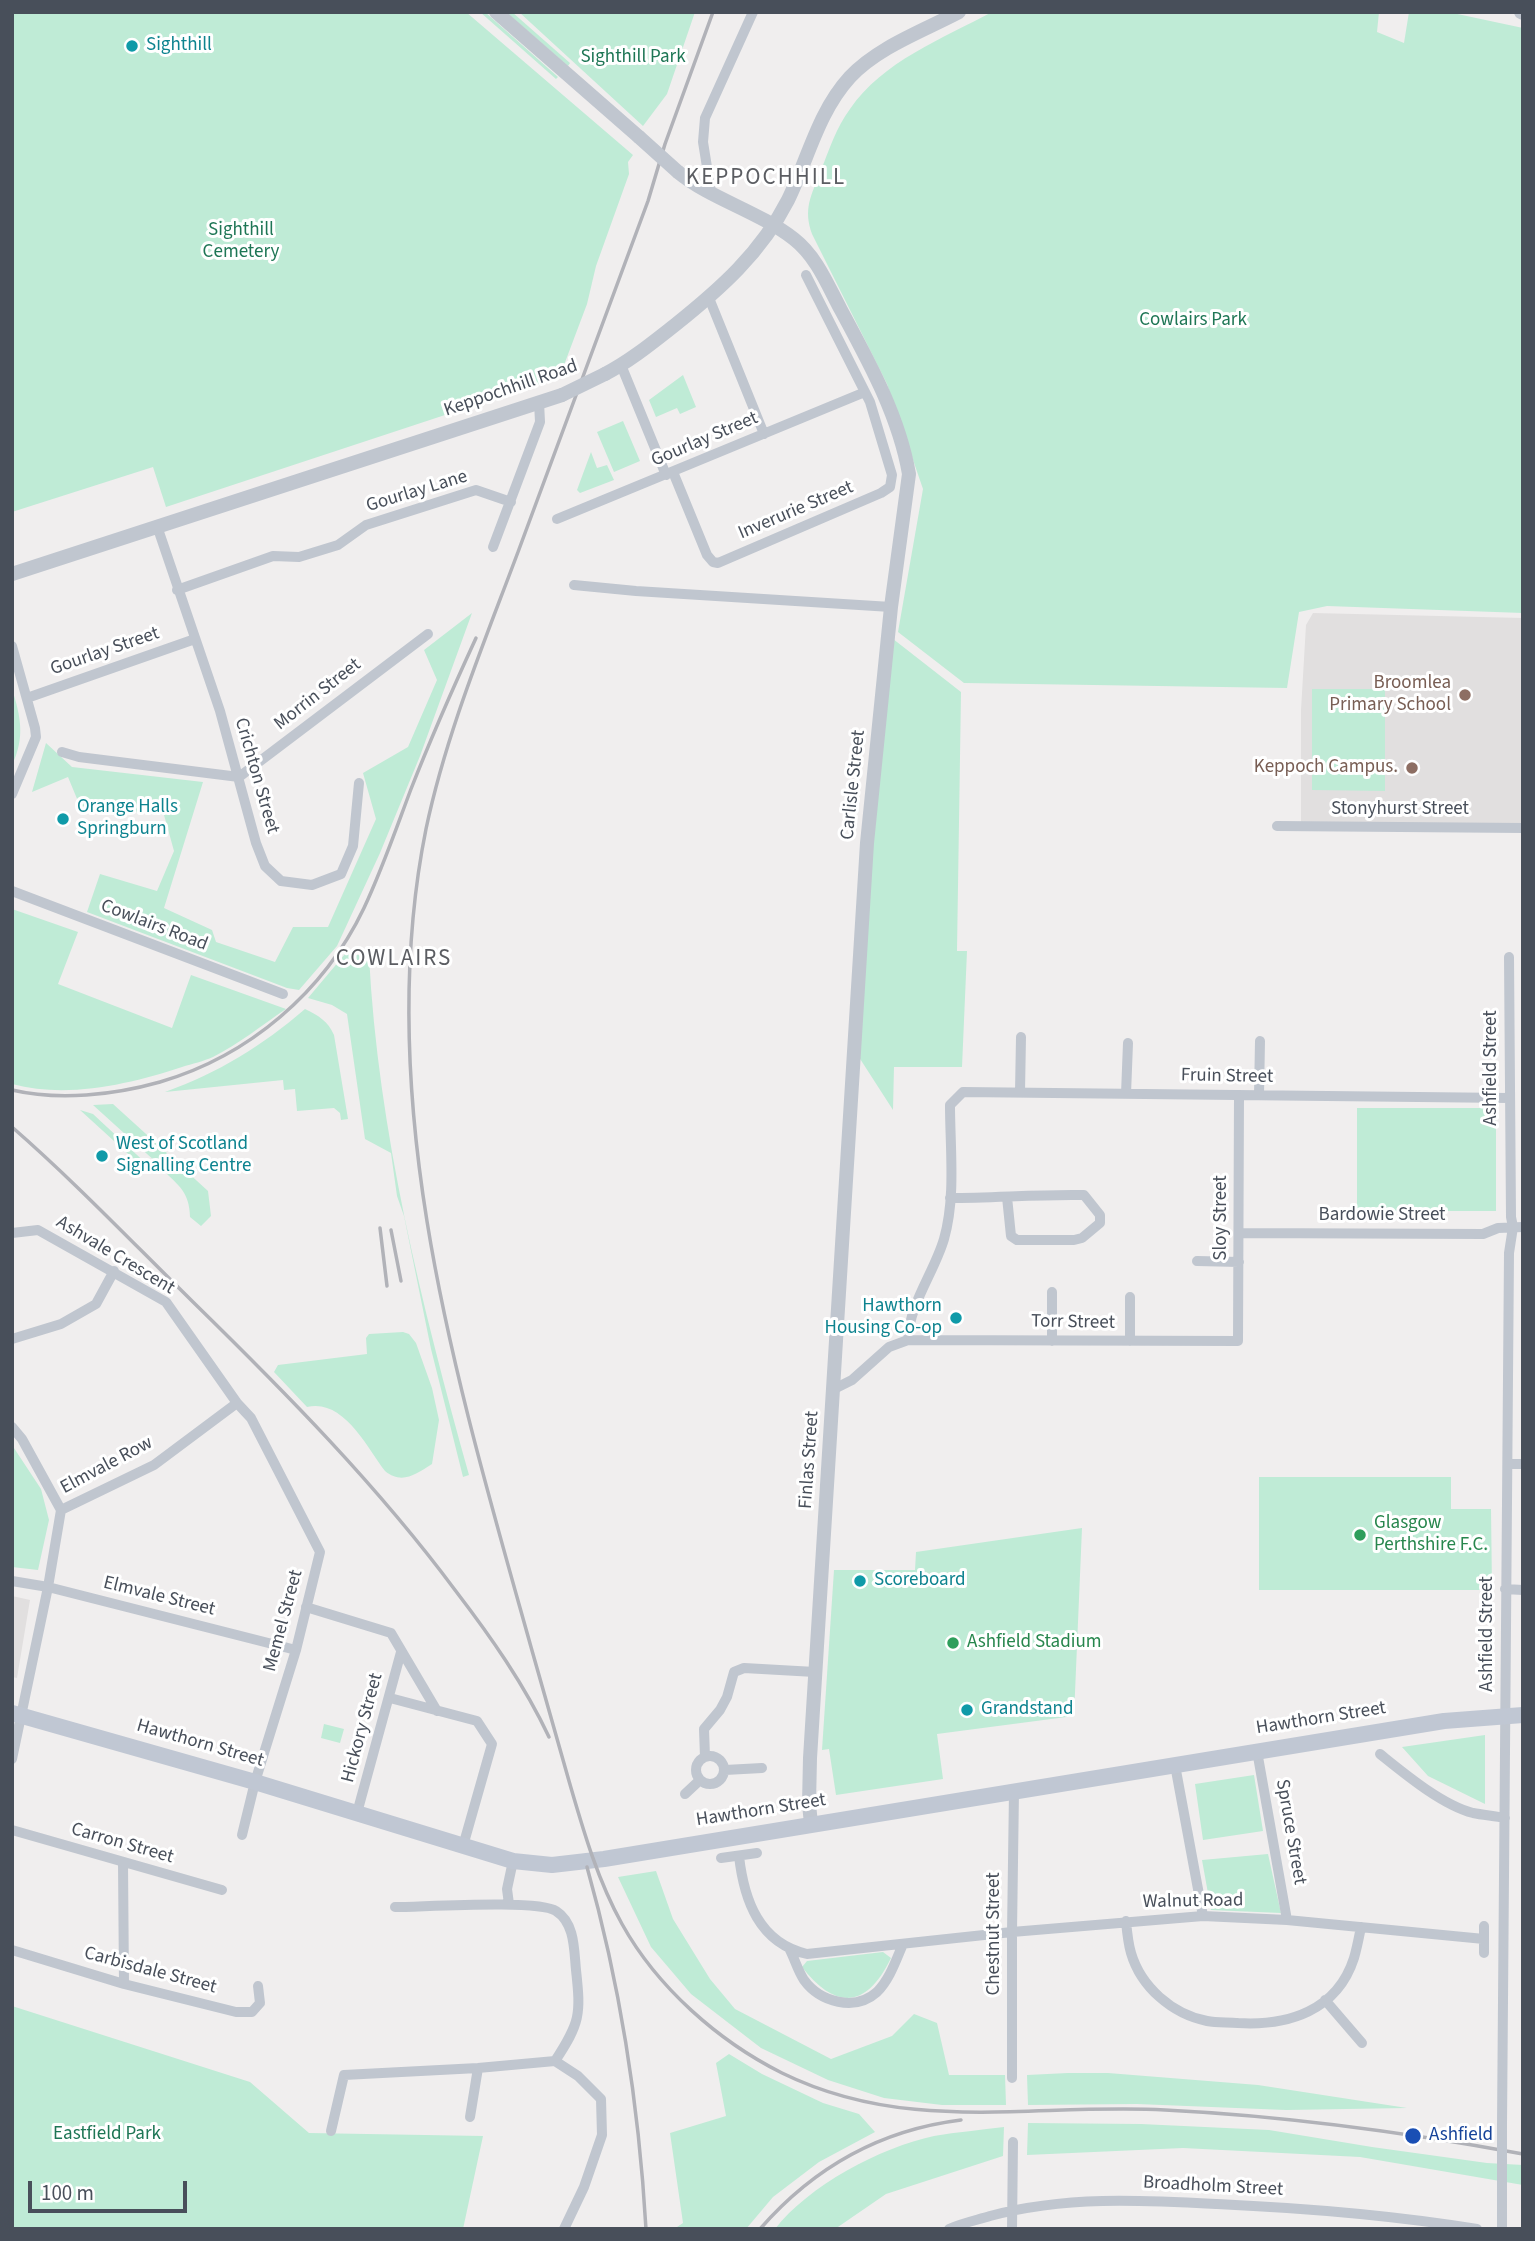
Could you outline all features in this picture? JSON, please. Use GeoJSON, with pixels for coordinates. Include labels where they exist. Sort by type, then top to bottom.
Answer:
{"type":"FeatureCollection","features":[{"type":"Feature","properties":{"kind":"main road","name":"Hawthorn Street"},"geometry":{"type":"LineString","coordinates":[[15,1715],[255,1782],[513,1861],[540,1865],[571,1864],[1444,1721],[1523,1715]]}},
{"type":"Feature","properties":{"kind":"street","name":"Carlisle Street"},"geometry":{"type":"LineString","coordinates":[[496,12],[678,172],[774,225],[804,248],[821,273],[875,374],[906,458],[908,491],[891,607],[867,842],[834,1389]]}},
{"type":"Feature","properties":{"kind":"street"},"geometry":{"type":"LineString","coordinates":[[711,192],[703,142],[705,118],[753,12]]}},
{"type":"Feature","properties":{"kind":"street","name":"Keppochhill Road"},"geometry":{"type":"LineString","coordinates":[[12,574],[562,395],[621,365],[709,298],[749,259],[774,225],[793,189],[823,117],[850,78],[879,54],[960,12]]}},
{"type":"Feature","properties":{"kind":"street"},"geometry":{"type":"LineString","coordinates":[[806,275],[865,392]]}},
{"type":"Feature","properties":{"kind":"street"},"geometry":{"type":"LineString","coordinates":[[709,298],[764,434]]}},
{"type":"Feature","properties":{"kind":"street"},"geometry":{"type":"LineString","coordinates":[[621,365],[669,474]]}},
{"type":"Feature","properties":{"kind":"street","name":"Gourlay Street"},"geometry":{"type":"LineString","coordinates":[[557,519],[865,392]]}},
{"type":"Feature","properties":{"kind":"street","name":"Inverurie Street"},"geometry":{"type":"LineString","coordinates":[[669,474],[707,555],[713,562],[723,561],[881,494],[890,487],[891,467],[865,392]]}},
{"type":"Feature","properties":{"kind":"street"},"geometry":{"type":"LineString","coordinates":[[494,545],[540,422],[539,402]]}},
{"type":"Feature","properties":{"kind":"street","name":"Gourlay Lane"},"geometry":{"type":"LineString","coordinates":[[177,590],[273,556],[299,557],[338,545],[366,524],[477,490],[511,502]]}},
{"type":"Feature","properties":{"kind":"street","name":"Crichton Street"},"geometry":{"type":"LineString","coordinates":[[157,526],[220,711],[256,843],[265,866],[281,881],[312,885],[341,874],[353,846],[359,783]]}},
{"type":"Feature","properties":{"kind":"street"},"geometry":{"type":"LineString","coordinates":[[574,585],[891,607]]}},
{"type":"Feature","properties":{"kind":"street","name":"Morrin Street"},"geometry":{"type":"LineString","coordinates":[[239,777],[428,634]]}},
{"type":"Feature","properties":{"kind":"street","name":"Gourlay Street"},"geometry":{"type":"LineString","coordinates":[[27,698],[195,639]]}},
{"type":"Feature","properties":{"kind":"street"},"geometry":{"type":"LineString","coordinates":[[12,646],[36,737],[12,794]]}},
{"type":"Feature","properties":{"kind":"street"},"geometry":{"type":"LineString","coordinates":[[62,752],[79,757],[239,777]]}},
{"type":"Feature","properties":{"kind":"street","name":"Stonyhurst Street"},"geometry":{"type":"LineString","coordinates":[[1277,826],[1523,828]]}},
{"type":"Feature","properties":{"kind":"street","name":"Cowlairs Road"},"geometry":{"type":"LineString","coordinates":[[12,891],[283,994]]}},
{"type":"Feature","properties":{"kind":"street","name":"Ashfield Street"},"geometry":{"type":"LineString","coordinates":[[1502,2229],[1509,1253],[1518,1227],[1511,1217],[1509,957]]}},
{"type":"Feature","properties":{"kind":"street"},"geometry":{"type":"LineString","coordinates":[[1020,1092],[1021,1037]]}},
{"type":"Feature","properties":{"kind":"street"},"geometry":{"type":"LineString","coordinates":[[1259,1095],[1260,1041]]}},
{"type":"Feature","properties":{"kind":"street"},"geometry":{"type":"LineString","coordinates":[[1126,1094],[1128,1043]]}},
{"type":"Feature","properties":{"kind":"street","name":"Fruin Street"},"geometry":{"type":"LineString","coordinates":[[950,1198],[950,1105],[963,1092],[1509,1098]]}},
{"type":"Feature","properties":{"kind":"street","name":"Sloy Street"},"geometry":{"type":"LineString","coordinates":[[1238,1341],[1239,1095]]}},
{"type":"Feature","properties":{"kind":"street"},"geometry":{"type":"LineString","coordinates":[[908,1340],[908,1324],[944,1240],[950,1198],[1007,1197],[1018,1194],[1084,1195],[1100,1215],[1100,1223],[1082,1238],[1074,1240],[1017,1240],[1011,1236],[1007,1197]]}},
{"type":"Feature","properties":{"kind":"street","name":"Bardowie Street"},"geometry":{"type":"LineString","coordinates":[[1239,1233],[1483,1234],[1498,1228],[1518,1227]]}},
{"type":"Feature","properties":{"kind":"street","name":"Ashvale Crescent"},"geometry":{"type":"LineString","coordinates":[[12,1233],[38,1230],[166,1302],[237,1403]]}},
{"type":"Feature","properties":{"kind":"street"},"geometry":{"type":"LineString","coordinates":[[1197,1261],[1239,1262]]}},
{"type":"Feature","properties":{"kind":"street"},"geometry":{"type":"LineString","coordinates":[[12,1339],[61,1324],[96,1304],[114,1271]]}},
{"type":"Feature","properties":{"kind":"street"},"geometry":{"type":"LineString","coordinates":[[1052,1292],[1052,1341]]}},
{"type":"Feature","properties":{"kind":"street"},"geometry":{"type":"LineString","coordinates":[[1130,1297],[1130,1341]]}},
{"type":"Feature","properties":{"kind":"street","name":"Finlas Street"},"geometry":{"type":"LineString","coordinates":[[811,1824],[809,1781],[834,1389],[852,1380],[898,1341],[908,1340]]}},
{"type":"Feature","properties":{"kind":"street","name":"Torr Street"},"geometry":{"type":"LineString","coordinates":[[908,1340],[1238,1341]]}},
{"type":"Feature","properties":{"kind":"street","name":"Elmvale Row"},"geometry":{"type":"LineString","coordinates":[[61,1510],[153,1465],[237,1403]]}},
{"type":"Feature","properties":{"kind":"street","name":"Memel Street"},"geometry":{"type":"LineString","coordinates":[[237,1403],[251,1418],[320,1552],[296,1650],[255,1782],[242,1835]]}},
{"type":"Feature","properties":{"kind":"street"},"geometry":{"type":"LineString","coordinates":[[12,1427],[22,1439],[61,1510],[48,1587],[15,1715],[12,1759]]}},
{"type":"Feature","properties":{"kind":"street"},"geometry":{"type":"LineString","coordinates":[[1508,1464],[1523,1464]]}},
{"type":"Feature","properties":{"kind":"street","name":"Elmvale Street"},"geometry":{"type":"LineString","coordinates":[[12,1581],[48,1587],[296,1650]]}},
{"type":"Feature","properties":{"kind":"street"},"geometry":{"type":"LineString","coordinates":[[1505,1589],[1523,1590]]}},
{"type":"Feature","properties":{"kind":"street"},"geometry":{"type":"LineString","coordinates":[[306,1608],[391,1633],[437,1711]]}},
{"type":"Feature","properties":{"kind":"street","name":"Hickory Street"},"geometry":{"type":"LineString","coordinates":[[357,1813],[401,1652]]}},
{"type":"Feature","properties":{"kind":"street"},"geometry":{"type":"LineString","coordinates":[[725,1770],[718,1782],[709,1784],[700,1780],[696,1767],[705,1756],[704,1729],[727,1697],[734,1672],[744,1668],[815,1672]]}},
{"type":"Feature","properties":{"kind":"street"},"geometry":{"type":"LineString","coordinates":[[390,1698],[477,1721],[492,1744],[463,1846]]}},
{"type":"Feature","properties":{"kind":"street","name":"Spruce Street"},"geometry":{"type":"LineString","coordinates":[[1257,1751],[1287,1920]]}},
{"type":"Feature","properties":{"kind":"street"},"geometry":{"type":"LineString","coordinates":[[1380,1754],[1444,1799],[1471,1812],[1506,1818]]}},
{"type":"Feature","properties":{"kind":"street"},"geometry":{"type":"LineString","coordinates":[[705,1756],[718,1758],[725,1770]]}},
{"type":"Feature","properties":{"kind":"street"},"geometry":{"type":"LineString","coordinates":[[1175,1765],[1203,1916]]}},
{"type":"Feature","properties":{"kind":"street"},"geometry":{"type":"LineString","coordinates":[[725,1770],[762,1768]]}},
{"type":"Feature","properties":{"kind":"street"},"geometry":{"type":"LineString","coordinates":[[685,1794],[700,1780]]}},
{"type":"Feature","properties":{"kind":"street","name":"Chestnut Street"},"geometry":{"type":"LineString","coordinates":[[1012,2078],[1014,1791]]}},
{"type":"Feature","properties":{"kind":"street","name":"Carron Street"},"geometry":{"type":"LineString","coordinates":[[12,1830],[222,1890]]}},
{"type":"Feature","properties":{"kind":"street"},"geometry":{"type":"LineString","coordinates":[[721,1858],[757,1853]]}},
{"type":"Feature","properties":{"kind":"street"},"geometry":{"type":"LineString","coordinates":[[739,1856],[742,1886],[758,1920],[790,1950],[804,1980],[828,1999],[845,2003],[875,1994],[885,1982],[903,1944]]}},
{"type":"Feature","properties":{"kind":"street"},"geometry":{"type":"LineString","coordinates":[[509,1904],[507,1889],[513,1861]]}},
{"type":"Feature","properties":{"kind":"street"},"geometry":{"type":"LineString","coordinates":[[123,1863],[124,1984]]}},
{"type":"Feature","properties":{"kind":"street"},"geometry":{"type":"LineString","coordinates":[[394,1907],[509,1904],[538,1905],[556,1910],[571,1929],[580,2003],[574,2033],[555,2061]]}},
{"type":"Feature","properties":{"kind":"street","name":"Walnut Road"},"geometry":{"type":"LineString","coordinates":[[790,1950],[807,1954],[1012,1931],[1203,1916],[1287,1920],[1484,1940]]}},
{"type":"Feature","properties":{"kind":"street"},"geometry":{"type":"LineString","coordinates":[[1126,1921],[1130,1952],[1149,1986],[1162,2000],[1191,2016],[1208,2021],[1264,2024],[1297,2017],[1325,2000],[1349,1972],[1361,1927]]}},
{"type":"Feature","properties":{"kind":"street"},"geometry":{"type":"LineString","coordinates":[[1484,1926],[1484,1953]]}},
{"type":"Feature","properties":{"kind":"street","name":"Carbisdale Street"},"geometry":{"type":"LineString","coordinates":[[12,1950],[124,1984],[236,2012],[252,2012],[260,2003],[258,1986]]}},
{"type":"Feature","properties":{"kind":"street"},"geometry":{"type":"LineString","coordinates":[[1325,2000],[1362,2043]]}},
{"type":"Feature","properties":{"kind":"street"},"geometry":{"type":"LineString","coordinates":[[331,2132],[344,2075],[555,2061],[578,2076],[601,2099],[602,2134],[584,2187],[564,2229]]}},
{"type":"Feature","properties":{"kind":"street"},"geometry":{"type":"LineString","coordinates":[[470,2117],[478,2068]]}},
{"type":"Feature","properties":{"kind":"street"},"geometry":{"type":"LineString","coordinates":[[1012,2229],[1013,2142]]}},
{"type":"Feature","properties":{"kind":"street","name":"Broadholm Street"},"geometry":{"type":"LineString","coordinates":[[949,2229],[1012,2210],[1059,2202],[1143,2200],[1296,2208],[1418,2219],[1477,2229]]}},
{"type":"Feature","properties":{"kind":"shaded area","name":"Keppoch Campus."},"geometry":{"type":"Polygon","coordinates":[[[1313,613],[1523,618],[1523,828],[1301,827],[1301,710],[1306,625],[1313,613]]]}},
{"type":"Feature","properties":{"kind":"shaded area"},"geometry":{"type":"Polygon","coordinates":[[[12,1596],[30,1600],[17,1678],[12,1677],[12,1596]]]}},
{"type":"Feature","properties":{"kind":"green space","name":"Sighthill Cemetery"},"geometry":{"type":"Polygon","coordinates":[[[12,12],[466,12],[633,155],[628,162],[629,174],[596,266],[587,304],[561,373],[539,384],[166,507],[153,467],[12,512],[12,12]]]}},
{"type":"Feature","properties":{"kind":"green space"},"geometry":{"type":"Polygon","coordinates":[[[480,12],[485,12],[558,77],[556,79],[480,12]]]}},
{"type":"Feature","properties":{"kind":"green space"},"geometry":{"type":"Polygon","coordinates":[[[506,12],[512,12],[570,63],[568,66],[506,12]]]}},
{"type":"Feature","properties":{"kind":"green space","name":"Sighthill Park"},"geometry":{"type":"Polygon","coordinates":[[[519,12],[695,12],[667,94],[643,126],[519,12]]]}},
{"type":"Feature","properties":{"kind":"green space","name":"Cowlairs Park"},"geometry":{"type":"Polygon","coordinates":[[[992,12],[1379,12],[1377,32],[1404,43],[1409,12],[1448,12],[1523,28],[1523,613],[1327,606],[1299,612],[1287,688],[964,683],[898,632],[923,489],[887,384],[812,234],[808,217],[809,203],[837,132],[845,116],[864,92],[896,64],[992,12]]]}},
{"type":"Feature","properties":{"kind":"green space"},"geometry":{"type":"Polygon","coordinates":[[[683,375],[696,407],[680,414],[677,408],[656,417],[649,400],[683,375]]]}},
{"type":"Feature","properties":{"kind":"green space"},"geometry":{"type":"Polygon","coordinates":[[[623,421],[640,461],[614,472],[597,432],[623,421]]]}},
{"type":"Feature","properties":{"kind":"green space"},"geometry":{"type":"Polygon","coordinates":[[[591,452],[597,468],[607,465],[614,480],[580,493],[577,490],[591,452]]]}},
{"type":"Feature","properties":{"kind":"green space"},"geometry":{"type":"Polygon","coordinates":[[[472,613],[420,756],[380,853],[337,946],[299,990],[287,988],[87,912],[100,874],[157,891],[174,851],[164,815],[80,806],[68,777],[32,792],[46,743],[72,767],[203,782],[164,908],[212,930],[216,942],[275,962],[293,927],[328,927],[376,819],[363,773],[408,747],[437,680],[424,650],[472,613]]]}},
{"type":"Feature","properties":{"kind":"green space"},"geometry":{"type":"Polygon","coordinates":[[[888,635],[961,692],[957,951],[967,951],[962,1067],[894,1067],[893,1110],[855,1051],[888,635]]]}},
{"type":"Feature","properties":{"kind":"green space"},"geometry":{"type":"Polygon","coordinates":[[[12,689],[18,709],[20,736],[12,765],[12,689]]]}},
{"type":"Feature","properties":{"kind":"green space"},"geometry":{"type":"Polygon","coordinates":[[[1312,689],[1385,689],[1385,791],[1312,790],[1312,689]]]}},
{"type":"Feature","properties":{"kind":"green space"},"geometry":{"type":"Polygon","coordinates":[[[12,909],[78,932],[58,984],[172,1028],[191,975],[286,1009],[213,1057],[141,1079],[77,1090],[12,1084],[12,909]]]}},
{"type":"Feature","properties":{"kind":"green space"},"geometry":{"type":"Polygon","coordinates":[[[345,954],[369,956],[374,1022],[392,1153],[419,1283],[469,1475],[463,1477],[431,1349],[404,1216],[397,1196],[391,1153],[365,1139],[347,1014],[332,1005],[308,998],[345,954]]]}},
{"type":"Feature","properties":{"kind":"green space"},"geometry":{"type":"Polygon","coordinates":[[[305,1009],[322,1019],[334,1035],[348,1119],[341,1120],[340,1113],[334,1108],[297,1111],[295,1089],[284,1090],[283,1080],[165,1092],[239,1057],[305,1009]]]}},
{"type":"Feature","properties":{"kind":"green space"},"geometry":{"type":"Polygon","coordinates":[[[113,1104],[167,1153],[157,1163],[93,1105],[113,1104]]]}},
{"type":"Feature","properties":{"kind":"green space"},"geometry":{"type":"Polygon","coordinates":[[[1357,1108],[1496,1108],[1496,1211],[1357,1211],[1357,1108]]]}},
{"type":"Feature","properties":{"kind":"green space"},"geometry":{"type":"Polygon","coordinates":[[[80,1110],[93,1114],[151,1168],[148,1172],[80,1110]]]}},
{"type":"Feature","properties":{"kind":"green space"},"geometry":{"type":"Polygon","coordinates":[[[173,1159],[208,1191],[211,1216],[201,1226],[190,1217],[188,1201],[182,1190],[163,1170],[173,1159]]]}},
{"type":"Feature","properties":{"kind":"green space"},"geometry":{"type":"Polygon","coordinates":[[[369,1334],[409,1334],[416,1343],[432,1388],[439,1420],[432,1464],[403,1478],[385,1471],[362,1438],[343,1417],[320,1406],[307,1407],[274,1372],[278,1365],[367,1354],[366,1338],[369,1334]]]}},
{"type":"Feature","properties":{"kind":"green space"},"geometry":{"type":"Polygon","coordinates":[[[12,1445],[41,1489],[49,1520],[38,1570],[12,1567],[12,1445]]]}},
{"type":"Feature","properties":{"kind":"green space"},"geometry":{"type":"Polygon","coordinates":[[[1259,1477],[1451,1477],[1451,1509],[1491,1509],[1492,1590],[1259,1590],[1259,1477]]]}},
{"type":"Feature","properties":{"kind":"green space","name":"Ashfield Stadium"},"geometry":{"type":"Polygon","coordinates":[[[1082,1528],[1074,1716],[937,1734],[943,1779],[836,1795],[829,1749],[822,1750],[834,1570],[915,1570],[916,1552],[1082,1528]]]}},
{"type":"Feature","properties":{"kind":"green space"},"geometry":{"type":"Polygon","coordinates":[[[324,1724],[344,1729],[340,1743],[321,1738],[324,1724]]]}},
{"type":"Feature","properties":{"kind":"green space"},"geometry":{"type":"Polygon","coordinates":[[[1485,1735],[1485,1804],[1428,1776],[1402,1747],[1485,1735]]]}},
{"type":"Feature","properties":{"kind":"green space"},"geometry":{"type":"Polygon","coordinates":[[[1254,1775],[1263,1831],[1203,1840],[1195,1784],[1254,1775]]]}},
{"type":"Feature","properties":{"kind":"green space"},"geometry":{"type":"Polygon","coordinates":[[[1268,1854],[1281,1913],[1211,1910],[1202,1860],[1268,1854]]]}},
{"type":"Feature","properties":{"kind":"green space"},"geometry":{"type":"Polygon","coordinates":[[[656,1871],[673,1919],[710,1979],[735,2009],[831,2059],[892,2036],[914,2014],[937,2023],[949,2075],[1005,2075],[1006,2105],[942,2105],[884,2098],[828,2080],[761,2048],[691,1994],[651,1947],[618,1877],[656,1871]]]}},
{"type":"Feature","properties":{"kind":"green space"},"geometry":{"type":"Polygon","coordinates":[[[883,1952],[891,1958],[882,1975],[872,1987],[850,1998],[839,1997],[827,1991],[802,1967],[807,1961],[883,1952]]]}},
{"type":"Feature","properties":{"kind":"green space","name":"Eastfield Park"},"geometry":{"type":"Polygon","coordinates":[[[12,2006],[250,2082],[309,2133],[483,2136],[463,2229],[12,2229],[12,2006]]]}},
{"type":"Feature","properties":{"kind":"green space"},"geometry":{"type":"Polygon","coordinates":[[[729,2054],[762,2074],[823,2103],[859,2114],[875,2132],[819,2162],[773,2197],[746,2229],[674,2229],[683,2223],[670,2133],[726,2116],[716,2063],[729,2054]]]}},
{"type":"Feature","properties":{"kind":"green space"},"geometry":{"type":"Polygon","coordinates":[[[1108,2073],[1258,2085],[1407,2108],[1286,2110],[1137,2104],[1028,2105],[1027,2075],[1108,2073]]]}},
{"type":"Feature","properties":{"kind":"green space"},"geometry":{"type":"Polygon","coordinates":[[[1028,2123],[1141,2124],[1269,2130],[1487,2163],[1523,2165],[1523,2185],[1360,2157],[1183,2148],[1027,2155],[1028,2123]]]}},
{"type":"Feature","properties":{"kind":"green space"},"geometry":{"type":"Polygon","coordinates":[[[1004,2127],[1003,2156],[886,2194],[835,2229],[775,2229],[806,2198],[826,2184],[891,2149],[934,2136],[1004,2127]]]}},
{"type":"Feature","properties":{"kind":"railway"},"geometry":{"type":"LineString","coordinates":[[713,12],[665,144],[648,201],[455,724],[426,829],[412,932],[409,1035],[416,1139],[430,1242],[476,1447],[569,1781],[598,1872],[613,1907],[636,1947],[691,2010],[758,2060],[829,2092],[876,2104],[923,2110],[971,2112],[1116,2109],[1255,2116],[1389,2132],[1523,2154]]}},
{"type":"Feature","properties":{"kind":"railway"},"geometry":{"type":"LineString","coordinates":[[12,1090],[48,1095],[86,1095],[160,1082],[193,1071],[224,1056],[253,1038],[305,993],[328,967],[364,908],[426,751],[476,638]]}},
{"type":"Feature","properties":{"kind":"railway"},"geometry":{"type":"LineString","coordinates":[[12,1127],[81,1191],[226,1335],[362,1476],[425,1551],[481,1625],[518,1680],[549,1737]]}},
{"type":"Feature","properties":{"kind":"railway"},"geometry":{"type":"LineString","coordinates":[[380,1228],[387,1286]]}},
{"type":"Feature","properties":{"kind":"railway"},"geometry":{"type":"LineString","coordinates":[[391,1230],[401,1281]]}},
{"type":"Feature","properties":{"kind":"railway"},"geometry":{"type":"LineString","coordinates":[[587,1867],[609,1956],[626,2046],[646,2229]]}},
{"type":"Feature","properties":{"kind":"railway"},"geometry":{"type":"LineString","coordinates":[[760,2229],[803,2187],[850,2155],[903,2133],[961,2120]]}},
{"type":"Feature","properties":{"kind":"place","name":"Sighthill"},"geometry":{"type":"Point","coordinates":[132,46]}},
{"type":"Feature","properties":{"kind":"place","name":"Broomlea Primary School"},"geometry":{"type":"Point","coordinates":[1465,695]}},
{"type":"Feature","properties":{"kind":"place","name":"Keppoch Campus."},"geometry":{"type":"Point","coordinates":[1412,768]}},
{"type":"Feature","properties":{"kind":"place","name":"Orange Halls Springburn"},"geometry":{"type":"Point","coordinates":[63,819]}},
{"type":"Feature","properties":{"kind":"place","name":"West of Scotland Signalling Centre"},"geometry":{"type":"Point","coordinates":[102,1156]}},
{"type":"Feature","properties":{"kind":"place","name":"Hawthorn Housing Co-op"},"geometry":{"type":"Point","coordinates":[956,1318]}},
{"type":"Feature","properties":{"kind":"place","name":"Glasgow Perthshire F.C."},"geometry":{"type":"Point","coordinates":[1360,1535]}},
{"type":"Feature","properties":{"kind":"place","name":"Scoreboard"},"geometry":{"type":"Point","coordinates":[860,1581]}},
{"type":"Feature","properties":{"kind":"place","name":"Ashfield Stadium"},"geometry":{"type":"Point","coordinates":[953,1643]}},
{"type":"Feature","properties":{"kind":"place","name":"Grandstand"},"geometry":{"type":"Point","coordinates":[967,1710]}},
{"type":"Feature","properties":{"kind":"place","name":"Ashfield"},"geometry":{"type":"Point","coordinates":[1413,2136]}},
{"type":"Feature","properties":{"kind":"district","name":"KEPPOCHHILL"},"geometry":{"type":"Point","coordinates":[766,179]}},
{"type":"Feature","properties":{"kind":"district","name":"COWLAIRS"},"geometry":{"type":"Point","coordinates":[394,960]}}]}
